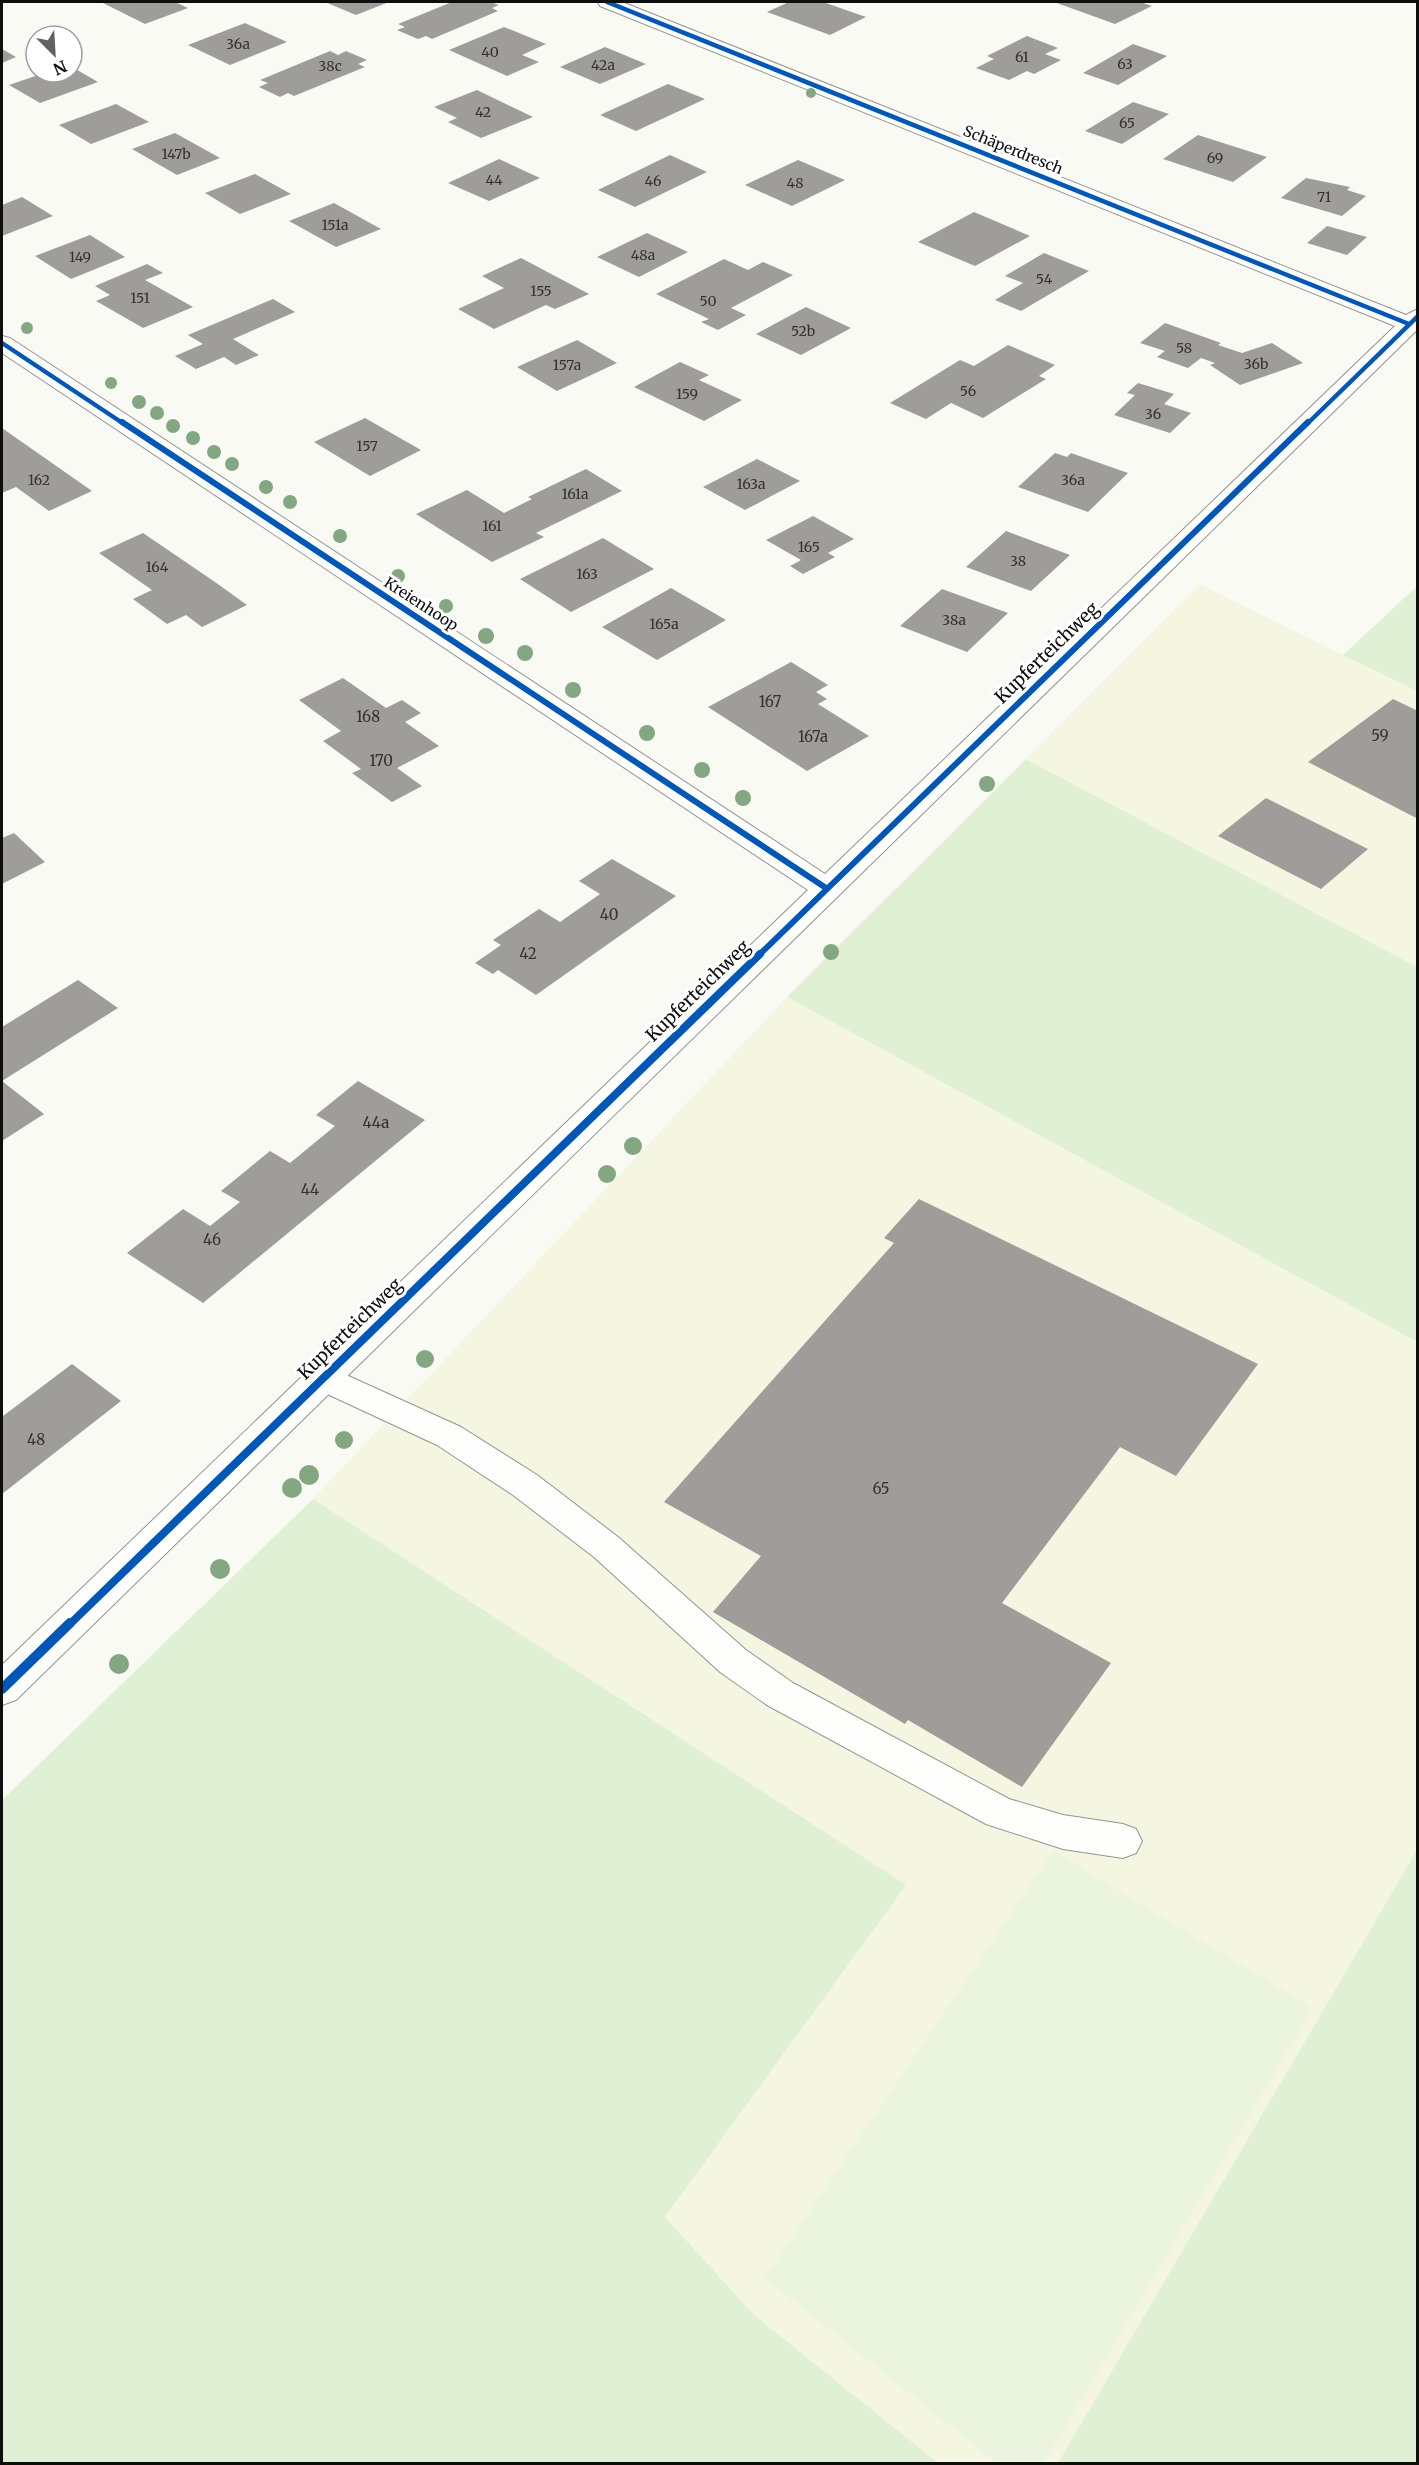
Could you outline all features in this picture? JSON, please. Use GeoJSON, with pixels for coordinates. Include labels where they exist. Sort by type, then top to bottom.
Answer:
{"type":"FeatureCollection","features":[{"type":"Feature","properties":{"kind":"street","name":"Schäperdresch"},"geometry":{"type":"LineString","coordinates":[[607,2],[1413,320]]}},
{"type":"Feature","properties":{"kind":"street","name":"Kupferteichweg"},"geometry":{"type":"LineString","coordinates":[[2,1689],[1413,320]]}},
{"type":"Feature","properties":{"kind":"street","name":"Kreienhoop"},"geometry":{"type":"LineString","coordinates":[[2,343],[826,888]]}},
{"type":"Feature","properties":{"kind":"lane"},"geometry":{"type":"LineString","coordinates":[[322,1377],[449,1436],[525,1485],[606,1547],[733,1661],[780,1694],[999,1812],[1063,1832],[1123,1841]]}},
{"type":"Feature","properties":{"kind":"green space"},"geometry":{"type":"Polygon","coordinates":[[[1199,584],[1417,691],[1417,967],[1026,759],[1199,584]]]}},
{"type":"Feature","properties":{"kind":"green space"},"geometry":{"type":"Polygon","coordinates":[[[1417,586],[1417,691],[1343,655],[1417,586]]]}},
{"type":"Feature","properties":{"kind":"green space"},"geometry":{"type":"Polygon","coordinates":[[[1026,759],[1417,967],[1417,1342],[787,997],[1026,759]]]}},
{"type":"Feature","properties":{"kind":"green space"},"geometry":{"type":"Polygon","coordinates":[[[787,997],[1417,1342],[1417,1850],[1058,2463],[938,2463],[753,2314],[664,2217],[905,1885],[313,1499],[787,997]]]}},
{"type":"Feature","properties":{"kind":"green space"},"geometry":{"type":"Polygon","coordinates":[[[313,1499],[906,1885],[665,2217],[753,2314],[938,2463],[2,2463],[2,1800],[313,1499]]]}},
{"type":"Feature","properties":{"kind":"green space"},"geometry":{"type":"Polygon","coordinates":[[[1417,1850],[1417,2463],[1058,2463],[1417,1850]]]}},
{"type":"Feature","properties":{"kind":"green space"},"geometry":{"type":"Polygon","coordinates":[[[1053,1851],[1313,2008],[1044,2463],[997,2463],[765,2278],[1053,1851]]]}},
{"type":"Feature","properties":{"kind":"building"},"geometry":{"type":"Polygon","coordinates":[[[101,2],[175,2],[188,8],[145,24],[101,2]]]}},
{"type":"Feature","properties":{"kind":"building"},"geometry":{"type":"Polygon","coordinates":[[[325,2],[389,2],[356,15],[325,2]]]}},
{"type":"Feature","properties":{"kind":"building"},"geometry":{"type":"Polygon","coordinates":[[[452,2],[490,2],[499,5],[492,8],[498,11],[432,39],[426,36],[418,39],[397,30],[405,27],[398,24],[452,2]]]}},
{"type":"Feature","properties":{"kind":"building"},"geometry":{"type":"Polygon","coordinates":[[[789,2],[823,2],[866,17],[830,35],[767,12],[789,2]]]}},
{"type":"Feature","properties":{"kind":"building"},"geometry":{"type":"Polygon","coordinates":[[[1054,2],[1140,2],[1152,6],[1115,24],[1054,2]]]}},
{"type":"Feature","properties":{"kind":"building"},"geometry":{"type":"Polygon","coordinates":[[[245,23],[287,42],[230,65],[188,45],[245,23]]]}},
{"type":"Feature","properties":{"kind":"building"},"geometry":{"type":"Polygon","coordinates":[[[504,27],[546,44],[522,55],[539,62],[507,76],[449,50],[504,27]]]}},
{"type":"Feature","properties":{"kind":"building"},"geometry":{"type":"Polygon","coordinates":[[[1027,36],[1058,48],[1045,54],[1061,60],[1034,74],[1027,71],[1009,80],[976,68],[994,59],[987,56],[1027,36]]]}},
{"type":"Feature","properties":{"kind":"building"},"geometry":{"type":"Polygon","coordinates":[[[1133,44],[1167,56],[1118,85],[1083,73],[1133,44]]]}},
{"type":"Feature","properties":{"kind":"building"},"geometry":{"type":"Polygon","coordinates":[[[605,47],[646,64],[600,84],[560,67],[605,47]]]}},
{"type":"Feature","properties":{"kind":"building"},"geometry":{"type":"Polygon","coordinates":[[[2,49],[16,57],[2,63],[2,49]]]}},
{"type":"Feature","properties":{"kind":"building"},"geometry":{"type":"Polygon","coordinates":[[[330,51],[338,55],[346,51],[367,60],[358,64],[365,67],[294,96],[288,93],[280,97],[259,87],[268,83],[260,80],[330,51]]]}},
{"type":"Feature","properties":{"kind":"building"},"geometry":{"type":"Polygon","coordinates":[[[84,74],[98,82],[40,103],[9,85],[24,80],[24,84],[84,84],[84,74]]]}},
{"type":"Feature","properties":{"kind":"building"},"geometry":{"type":"Polygon","coordinates":[[[668,84],[705,99],[636,131],[600,115],[668,84]]]}},
{"type":"Feature","properties":{"kind":"building"},"geometry":{"type":"Polygon","coordinates":[[[477,90],[533,117],[481,138],[448,122],[457,118],[434,107],[477,90]]]}},
{"type":"Feature","properties":{"kind":"building"},"geometry":{"type":"Polygon","coordinates":[[[1133,102],[1169,114],[1122,144],[1085,131],[1133,102]]]}},
{"type":"Feature","properties":{"kind":"building"},"geometry":{"type":"Polygon","coordinates":[[[116,104],[149,122],[91,144],[59,125],[116,104]]]}},
{"type":"Feature","properties":{"kind":"building"},"geometry":{"type":"Polygon","coordinates":[[[175,133],[220,158],[177,175],[132,149],[175,133]]]}},
{"type":"Feature","properties":{"kind":"building"},"geometry":{"type":"Polygon","coordinates":[[[1198,135],[1267,157],[1233,182],[1163,159],[1198,135]]]}},
{"type":"Feature","properties":{"kind":"building"},"geometry":{"type":"Polygon","coordinates":[[[670,155],[707,172],[635,207],[598,190],[670,155]]]}},
{"type":"Feature","properties":{"kind":"building"},"geometry":{"type":"Polygon","coordinates":[[[499,159],[540,178],[489,201],[448,183],[499,159]]]}},
{"type":"Feature","properties":{"kind":"building"},"geometry":{"type":"Polygon","coordinates":[[[798,160],[845,180],[792,206],[745,185],[798,160]]]}},
{"type":"Feature","properties":{"kind":"building"},"geometry":{"type":"Polygon","coordinates":[[[255,174],[291,194],[240,214],[205,193],[255,174]]]}},
{"type":"Feature","properties":{"kind":"building"},"geometry":{"type":"Polygon","coordinates":[[[1306,178],[1350,187],[1347,190],[1366,196],[1342,216],[1281,198],[1306,178]]]}},
{"type":"Feature","properties":{"kind":"building"},"geometry":{"type":"Polygon","coordinates":[[[22,197],[53,216],[2,236],[2,205],[22,197]]]}},
{"type":"Feature","properties":{"kind":"building"},"geometry":{"type":"Polygon","coordinates":[[[334,203],[381,229],[336,247],[289,221],[334,203]]]}},
{"type":"Feature","properties":{"kind":"building"},"geometry":{"type":"Polygon","coordinates":[[[974,212],[1030,236],[975,266],[918,242],[974,212]]]}},
{"type":"Feature","properties":{"kind":"building"},"geometry":{"type":"Polygon","coordinates":[[[1327,226],[1367,237],[1347,255],[1307,243],[1327,226]]]}},
{"type":"Feature","properties":{"kind":"building"},"geometry":{"type":"Polygon","coordinates":[[[647,233],[688,252],[639,277],[597,257],[647,233]]]}},
{"type":"Feature","properties":{"kind":"building"},"geometry":{"type":"Polygon","coordinates":[[[90,235],[125,257],[71,279],[35,256],[90,235]]]}},
{"type":"Feature","properties":{"kind":"building"},"geometry":{"type":"Polygon","coordinates":[[[1044,253],[1089,271],[1021,311],[995,300],[1023,283],[1005,276],[1044,253]]]}},
{"type":"Feature","properties":{"kind":"building"},"geometry":{"type":"Polygon","coordinates":[[[521,258],[589,294],[555,309],[546,305],[494,329],[458,309],[504,288],[482,276],[521,258]]]}},
{"type":"Feature","properties":{"kind":"building"},"geometry":{"type":"Polygon","coordinates":[[[724,259],[748,270],[763,262],[793,275],[731,308],[746,315],[718,330],[701,322],[709,319],[656,294],[724,259]]]}},
{"type":"Feature","properties":{"kind":"building"},"geometry":{"type":"Polygon","coordinates":[[[147,264],[163,273],[145,280],[193,307],[143,328],[96,301],[110,295],[95,286],[147,264]]]}},
{"type":"Feature","properties":{"kind":"building"},"geometry":{"type":"Polygon","coordinates":[[[273,299],[295,312],[233,339],[259,355],[236,365],[224,357],[196,369],[175,356],[203,344],[188,335],[273,299]]]}},
{"type":"Feature","properties":{"kind":"building"},"geometry":{"type":"Polygon","coordinates":[[[806,307],[851,328],[801,355],[756,334],[806,307]]]}},
{"type":"Feature","properties":{"kind":"building"},"geometry":{"type":"Polygon","coordinates":[[[1165,323],[1242,353],[1272,343],[1303,363],[1240,385],[1210,365],[1215,363],[1201,358],[1188,368],[1157,357],[1165,351],[1140,343],[1165,323]]]}},
{"type":"Feature","properties":{"kind":"building"},"geometry":{"type":"Polygon","coordinates":[[[577,340],[617,363],[557,391],[517,367],[577,340]]]}},
{"type":"Feature","properties":{"kind":"building"},"geometry":{"type":"Polygon","coordinates":[[[1008,345],[1055,365],[1039,376],[1046,379],[983,418],[951,403],[926,419],[890,403],[960,360],[974,366],[1008,345]]]}},
{"type":"Feature","properties":{"kind":"building"},"geometry":{"type":"Polygon","coordinates":[[[680,362],[709,375],[699,380],[742,400],[704,421],[634,387],[680,362]]]}},
{"type":"Feature","properties":{"kind":"building"},"geometry":{"type":"Polygon","coordinates":[[[1138,383],[1174,394],[1164,404],[1191,413],[1170,433],[1114,415],[1135,395],[1127,393],[1138,383]]]}},
{"type":"Feature","properties":{"kind":"building"},"geometry":{"type":"Polygon","coordinates":[[[365,418],[421,450],[370,476],[314,442],[365,418]]]}},
{"type":"Feature","properties":{"kind":"building"},"geometry":{"type":"Polygon","coordinates":[[[2,428],[92,491],[49,511],[16,487],[2,493],[2,428]]]}},
{"type":"Feature","properties":{"kind":"building"},"geometry":{"type":"Polygon","coordinates":[[[1055,453],[1067,457],[1071,453],[1128,473],[1088,512],[1018,487],[1055,453]]]}},
{"type":"Feature","properties":{"kind":"building"},"geometry":{"type":"Polygon","coordinates":[[[757,459],[800,481],[745,510],[703,487],[757,459]]]}},
{"type":"Feature","properties":{"kind":"building"},"geometry":{"type":"Polygon","coordinates":[[[586,469],[622,491],[536,533],[544,537],[492,562],[416,514],[467,490],[504,513],[532,499],[528,497],[586,469]]]}},
{"type":"Feature","properties":{"kind":"building"},"geometry":{"type":"Polygon","coordinates":[[[813,516],[854,539],[828,553],[835,557],[803,574],[790,566],[801,560],[766,540],[813,516]]]}},
{"type":"Feature","properties":{"kind":"building"},"geometry":{"type":"Polygon","coordinates":[[[1006,531],[1070,555],[1031,591],[966,567],[1006,531]]]}},
{"type":"Feature","properties":{"kind":"building"},"geometry":{"type":"Polygon","coordinates":[[[143,533],[247,605],[202,627],[186,615],[167,624],[133,599],[152,590],[99,553],[143,533]]]}},
{"type":"Feature","properties":{"kind":"building"},"geometry":{"type":"Polygon","coordinates":[[[603,538],[654,569],[571,612],[520,579],[603,538]]]}},
{"type":"Feature","properties":{"kind":"building"},"geometry":{"type":"Polygon","coordinates":[[[671,588],[726,620],[657,660],[602,627],[671,588]]]}},
{"type":"Feature","properties":{"kind":"building"},"geometry":{"type":"Polygon","coordinates":[[[942,589],[1008,613],[967,652],[900,626],[942,589]]]}},
{"type":"Feature","properties":{"kind":"building"},"geometry":{"type":"Polygon","coordinates":[[[791,662],[828,685],[816,692],[827,699],[818,704],[869,736],[807,771],[708,707],[791,662]]]}},
{"type":"Feature","properties":{"kind":"building"},"geometry":{"type":"Polygon","coordinates":[[[343,678],[386,708],[402,700],[421,713],[405,722],[439,746],[397,768],[422,786],[392,802],[352,773],[361,769],[323,741],[341,731],[299,700],[343,678]]]}},
{"type":"Feature","properties":{"kind":"building"},"geometry":{"type":"Polygon","coordinates":[[[1393,699],[1418,711],[1418,819],[1308,762],[1393,699]]]}},
{"type":"Feature","properties":{"kind":"building"},"geometry":{"type":"Polygon","coordinates":[[[1266,798],[1368,849],[1321,889],[1218,836],[1266,798]]]}},
{"type":"Feature","properties":{"kind":"building"},"geometry":{"type":"Polygon","coordinates":[[[14,833],[45,862],[2,884],[2,838],[14,833]]]}},
{"type":"Feature","properties":{"kind":"building"},"geometry":{"type":"Polygon","coordinates":[[[612,859],[676,896],[536,995],[498,970],[493,974],[475,963],[501,945],[493,940],[539,909],[560,922],[600,894],[579,881],[612,859]]]}},
{"type":"Feature","properties":{"kind":"building"},"geometry":{"type":"Polygon","coordinates":[[[78,980],[118,1008],[2,1081],[2,1027],[78,980]]]}},
{"type":"Feature","properties":{"kind":"building"},"geometry":{"type":"Polygon","coordinates":[[[2,1081],[44,1114],[2,1141],[2,1081]]]}},
{"type":"Feature","properties":{"kind":"building"},"geometry":{"type":"Polygon","coordinates":[[[358,1081],[425,1120],[203,1303],[127,1253],[183,1209],[210,1226],[240,1202],[221,1191],[270,1151],[290,1163],[335,1126],[316,1115],[358,1081]]]}},
{"type":"Feature","properties":{"kind":"building"},"geometry":{"type":"Polygon","coordinates":[[[919,1199],[1258,1364],[1176,1476],[1120,1447],[1002,1603],[1111,1663],[1022,1787],[908,1720],[905,1724],[713,1612],[761,1556],[664,1502],[894,1243],[884,1238],[919,1199]]]}},
{"type":"Feature","properties":{"kind":"building"},"geometry":{"type":"Polygon","coordinates":[[[72,1364],[121,1401],[2,1494],[2,1414],[3,1416],[72,1364]]]}},
{"type":"Feature","properties":{"kind":"cycle path"},"geometry":{"type":"LineString","coordinates":[[607,2],[1409,324]]}},
{"type":"Feature","properties":{"kind":"cycle path"},"geometry":{"type":"LineString","coordinates":[[2,1689],[1418,316]]}},
{"type":"Feature","properties":{"kind":"cycle path"},"geometry":{"type":"LineString","coordinates":[[2,343],[826,888]]}}]}
